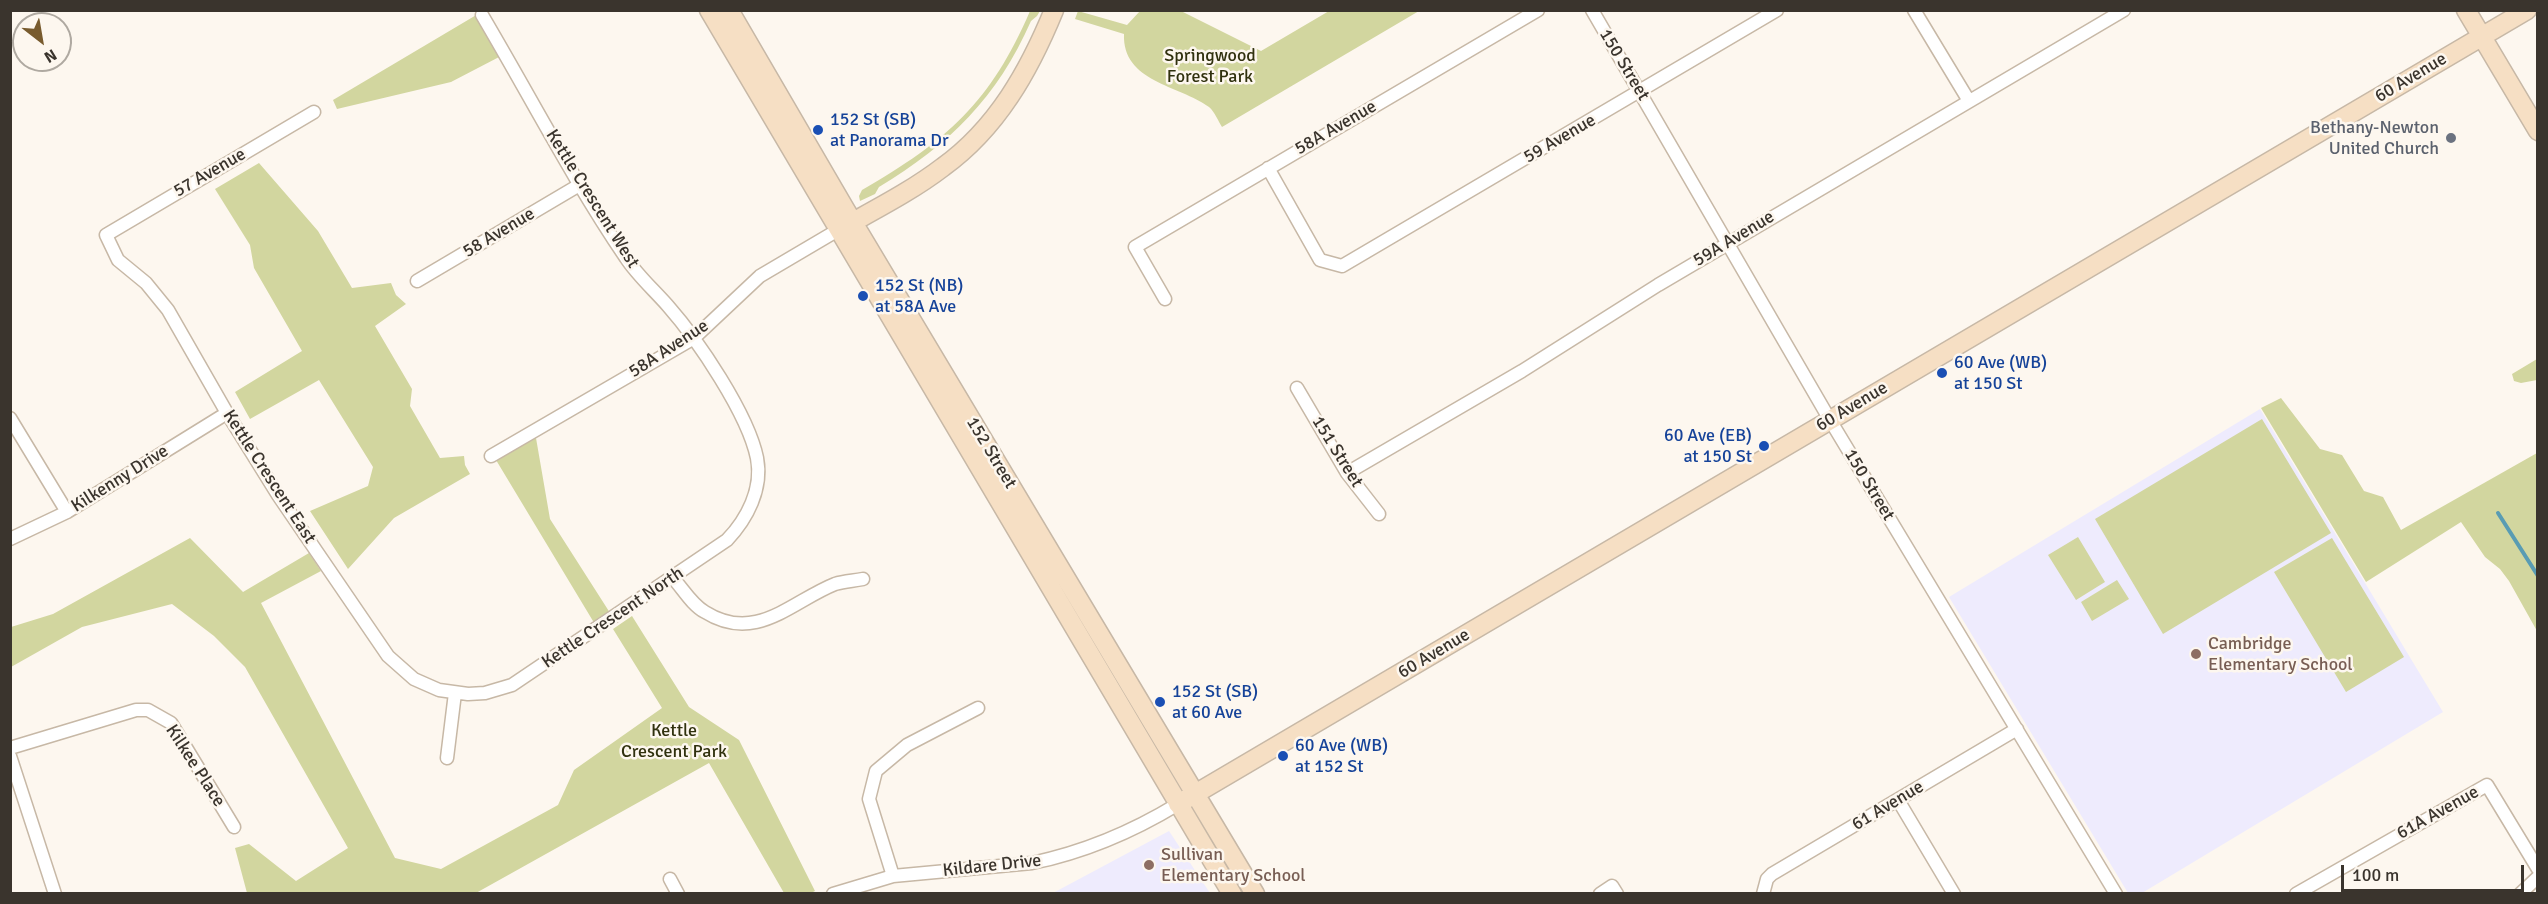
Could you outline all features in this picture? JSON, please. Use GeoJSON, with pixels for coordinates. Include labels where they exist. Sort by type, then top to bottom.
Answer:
{"type":"FeatureCollection","features":[{"type":"Feature","properties":{"kind":"main road","name":"152 Street"},"geometry":{"type":"LineString","coordinates":[[709,10],[845,226],[1255,894]]}},
{"type":"Feature","properties":{"kind":"main road","name":"152 Street"},"geometry":{"type":"LineString","coordinates":[[729,10],[845,226],[1232,894]]}},
{"type":"Feature","properties":{"kind":"main road"},"geometry":{"type":"LineString","coordinates":[[845,226],[934,174],[976,138],[1003,106],[1025,73],[1054,10]]}},
{"type":"Feature","properties":{"kind":"main road"},"geometry":{"type":"LineString","coordinates":[[2466,10],[2538,131]]}},
{"type":"Feature","properties":{"kind":"main road","name":"60 Avenue"},"geometry":{"type":"LineString","coordinates":[[1178,804],[2527,10]]}},
{"type":"Feature","properties":{"kind":"street","name":"58A Avenue"},"geometry":{"type":"LineString","coordinates":[[1166,299],[1135,247],[1538,10]]}},
{"type":"Feature","properties":{"kind":"street","name":"150 Street"},"geometry":{"type":"LineString","coordinates":[[1592,10],[1830,420],[2116,894]]}},
{"type":"Feature","properties":{"kind":"street","name":"59 Avenue"},"geometry":{"type":"LineString","coordinates":[[1268,168],[1320,260],[1341,266],[1641,92],[1777,10]]}},
{"type":"Feature","properties":{"kind":"street"},"geometry":{"type":"LineString","coordinates":[[1914,10],[1969,101]]}},
{"type":"Feature","properties":{"kind":"street","name":"59A Avenue"},"geometry":{"type":"LineString","coordinates":[[1347,473],[1522,371],[1728,243],[2124,10]]}},
{"type":"Feature","properties":{"kind":"street","name":"Kettle Crescent West"},"geometry":{"type":"LineString","coordinates":[[482,15],[580,184],[632,267],[694,338],[749,433],[758,468],[751,507]]}},
{"type":"Feature","properties":{"kind":"street","name":"57 Avenue"},"geometry":{"type":"LineString","coordinates":[[106,235],[314,112]]}},
{"type":"Feature","properties":{"kind":"street","name":"58 Avenue"},"geometry":{"type":"LineString","coordinates":[[417,281],[580,184]]}},
{"type":"Feature","properties":{"kind":"street","name":"58A Avenue"},"geometry":{"type":"LineString","coordinates":[[491,456],[694,338],[760,276],[845,226]]}},
{"type":"Feature","properties":{"kind":"street","name":"Kettle Crescent East"},"geometry":{"type":"LineString","coordinates":[[106,235],[118,260],[146,283],[168,310],[227,413],[278,495],[380,646],[397,666],[414,679],[439,690],[455,693]]}},
{"type":"Feature","properties":{"kind":"street","name":"151 Street"},"geometry":{"type":"LineString","coordinates":[[1297,388],[1347,473],[1379,514]]}},
{"type":"Feature","properties":{"kind":"street","name":"Kilkenny Drive"},"geometry":{"type":"LineString","coordinates":[[10,539],[67,512],[227,413]]}},
{"type":"Feature","properties":{"kind":"street"},"geometry":{"type":"LineString","coordinates":[[10,418],[67,512]]}},
{"type":"Feature","properties":{"kind":"street","name":"Kettle Crescent North"},"geometry":{"type":"LineString","coordinates":[[455,693],[485,693],[521,680],[727,540],[751,507]]}},
{"type":"Feature","properties":{"kind":"street"},"geometry":{"type":"LineString","coordinates":[[673,578],[705,612],[723,620],[738,622],[776,616],[836,584],[863,579]]}},
{"type":"Feature","properties":{"kind":"street"},"geometry":{"type":"LineString","coordinates":[[447,758],[455,693]]}},
{"type":"Feature","properties":{"kind":"street"},"geometry":{"type":"LineString","coordinates":[[893,876],[869,799],[876,771],[907,745],[978,708]]}},
{"type":"Feature","properties":{"kind":"street","name":"Kilkee Place"},"geometry":{"type":"LineString","coordinates":[[10,748],[136,710],[148,710],[171,723],[234,827]]}},
{"type":"Feature","properties":{"kind":"street","name":"61 Avenue"},"geometry":{"type":"LineString","coordinates":[[1763,890],[1767,879],[1772,874],[2017,729]]}},
{"type":"Feature","properties":{"kind":"street"},"geometry":{"type":"LineString","coordinates":[[10,756],[55,894]]}},
{"type":"Feature","properties":{"kind":"street","name":"61A Avenue"},"geometry":{"type":"LineString","coordinates":[[2296,894],[2487,785],[2538,869]]}},
{"type":"Feature","properties":{"kind":"street"},"geometry":{"type":"LineString","coordinates":[[1898,800],[1954,894]]}},
{"type":"Feature","properties":{"kind":"street","name":"Kildare Drive"},"geometry":{"type":"LineString","coordinates":[[833,894],[893,876],[1032,863],[1050,859],[1119,836],[1178,804]]}},
{"type":"Feature","properties":{"kind":"street"},"geometry":{"type":"LineString","coordinates":[[2520,894],[2538,877]]}},
{"type":"Feature","properties":{"kind":"street"},"geometry":{"type":"LineString","coordinates":[[670,879],[678,894]]}},
{"type":"Feature","properties":{"kind":"street"},"geometry":{"type":"LineString","coordinates":[[1600,894],[1615,890]]}},
{"type":"Feature","properties":{"kind":"shaded area","name":"Cambridge Elementary School"},"geometry":{"type":"Polygon","coordinates":[[[2260,409],[2443,712],[2142,893],[2128,893],[1949,597],[2260,409]]]}},
{"type":"Feature","properties":{"kind":"shaded area","name":"Sullivan Elementary School"},"geometry":{"type":"Polygon","coordinates":[[[1169,831],[1210,893],[1053,893],[1169,831]]]}},
{"type":"Feature","properties":{"kind":"green space"},"geometry":{"type":"Polygon","coordinates":[[[1030,11],[1040,11],[1031,21],[1003,73],[969,117],[928,154],[879,187],[875,194],[860,201],[859,196],[862,190],[919,154],[942,136],[982,95],[1015,43],[1030,11]]]}},
{"type":"Feature","properties":{"kind":"green space","name":"Springwood Forest Park"},"geometry":{"type":"Polygon","coordinates":[[[1078,11],[1127,25],[1140,11],[1181,11],[1261,51],[1329,11],[1419,11],[1222,127],[1209,107],[1154,80],[1132,63],[1126,50],[1124,34],[1075,19],[1078,11]]]}},
{"type":"Feature","properties":{"kind":"green space"},"geometry":{"type":"Polygon","coordinates":[[[478,14],[501,56],[451,82],[337,109],[333,100],[478,14]]]}},
{"type":"Feature","properties":{"kind":"green space"},"geometry":{"type":"Polygon","coordinates":[[[259,163],[318,231],[352,288],[391,283],[396,295],[406,304],[375,326],[412,389],[410,406],[440,458],[464,456],[465,465],[470,474],[394,518],[348,569],[310,511],[368,486],[373,467],[319,380],[250,419],[235,392],[302,351],[254,268],[250,245],[215,189],[259,163]]]}},
{"type":"Feature","properties":{"kind":"green space"},"geometry":{"type":"Polygon","coordinates":[[[2537,359],[2537,380],[2521,383],[2514,381],[2512,374],[2537,359]]]}},
{"type":"Feature","properties":{"kind":"green space"},"geometry":{"type":"Polygon","coordinates":[[[2281,398],[2320,449],[2342,455],[2364,491],[2383,497],[2401,530],[2537,453],[2537,631],[2509,581],[2500,569],[2485,557],[2461,522],[2366,582],[2261,408],[2281,398]]]}},
{"type":"Feature","properties":{"kind":"green space"},"geometry":{"type":"Polygon","coordinates":[[[2262,419],[2331,533],[2163,634],[2095,519],[2262,419]]]}},
{"type":"Feature","properties":{"kind":"green space"},"geometry":{"type":"Polygon","coordinates":[[[536,438],[550,519],[612,616],[596,626],[496,460],[536,438]]]}},
{"type":"Feature","properties":{"kind":"green space"},"geometry":{"type":"Polygon","coordinates":[[[2078,537],[2105,582],[2076,600],[2048,555],[2078,537]]]}},
{"type":"Feature","properties":{"kind":"green space","name":"Kettle Crescent Park"},"geometry":{"type":"Polygon","coordinates":[[[190,538],[243,592],[309,553],[321,571],[261,603],[395,858],[441,869],[558,805],[574,770],[662,708],[613,629],[632,616],[689,707],[739,740],[815,891],[784,893],[709,763],[476,893],[247,893],[235,848],[249,844],[296,881],[348,848],[245,667],[214,636],[172,604],[82,627],[11,667],[11,627],[53,614],[190,538]]]}},
{"type":"Feature","properties":{"kind":"green space"},"geometry":{"type":"Polygon","coordinates":[[[2332,538],[2404,657],[2346,692],[2274,572],[2332,538]]]}},
{"type":"Feature","properties":{"kind":"green space"},"geometry":{"type":"Polygon","coordinates":[[[2117,580],[2129,599],[2092,621],[2081,602],[2117,580]]]}},
{"type":"Feature","properties":{"kind":"waterway"},"geometry":{"type":"LineString","coordinates":[[2498,513],[2538,576]]}},
{"type":"Feature","properties":{"kind":"place","name":"152 St (SB) at Panorama Dr"},"geometry":{"type":"Point","coordinates":[818,130]}},
{"type":"Feature","properties":{"kind":"place","name":"Bethany-Newton United Church"},"geometry":{"type":"Point","coordinates":[2451,138]}},
{"type":"Feature","properties":{"kind":"place","name":"152 St (NB) at 58A Ave"},"geometry":{"type":"Point","coordinates":[863,296]}},
{"type":"Feature","properties":{"kind":"place","name":"60 Ave (WB) at 150 St"},"geometry":{"type":"Point","coordinates":[1942,373]}},
{"type":"Feature","properties":{"kind":"place","name":"60 Ave (EB) at 150 St"},"geometry":{"type":"Point","coordinates":[1764,446]}},
{"type":"Feature","properties":{"kind":"place","name":"Cambridge Elementary School"},"geometry":{"type":"Point","coordinates":[2196,654]}},
{"type":"Feature","properties":{"kind":"place","name":"152 St (SB) at 60 Ave"},"geometry":{"type":"Point","coordinates":[1160,702]}},
{"type":"Feature","properties":{"kind":"place","name":"60 Ave (WB) at 152 St"},"geometry":{"type":"Point","coordinates":[1283,756]}},
{"type":"Feature","properties":{"kind":"place","name":"Sullivan Elementary School"},"geometry":{"type":"Point","coordinates":[1149,865]}}]}
